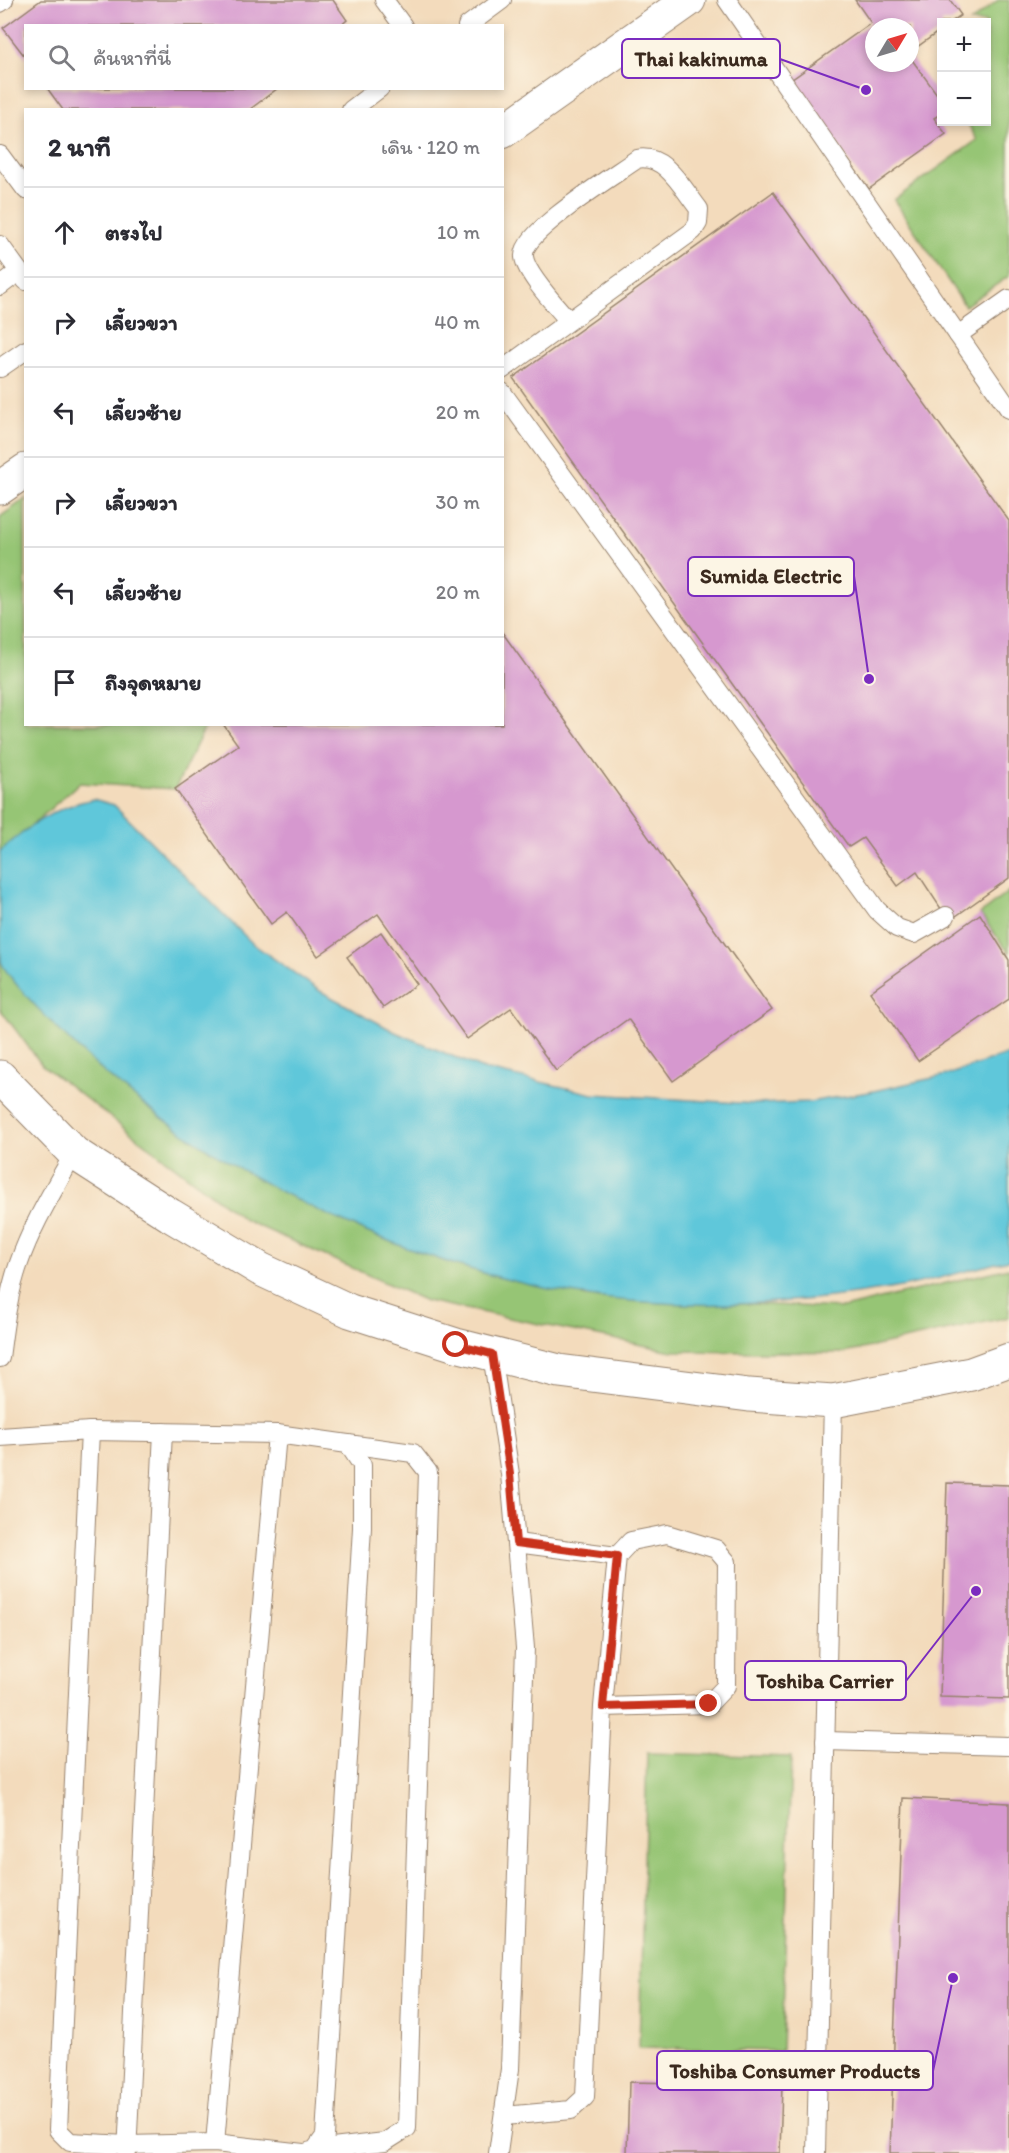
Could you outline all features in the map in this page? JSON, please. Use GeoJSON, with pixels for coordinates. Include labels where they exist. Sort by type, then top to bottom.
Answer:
{"type":"FeatureCollection","features":[{"type":"Feature","properties":{"kind":"street"},"geometry":{"type":"LineString","coordinates":[[504,131],[689,0]]}},
{"type":"Feature","properties":{"kind":"street"},"geometry":{"type":"LineString","coordinates":[[0,488],[24,471]]}},
{"type":"Feature","properties":{"kind":"street"},"geometry":{"type":"LineString","coordinates":[[0,1077],[74,1153],[170,1215],[260,1269],[350,1311],[492,1354],[559,1371],[749,1395],[833,1401],[971,1374],[1009,1360]]}},
{"type":"Feature","properties":{"kind":"lane"},"geometry":{"type":"LineString","coordinates":[[384,0],[402,24]]}},
{"type":"Feature","properties":{"kind":"lane"},"geometry":{"type":"LineString","coordinates":[[470,24],[502,0]]}},
{"type":"Feature","properties":{"kind":"lane"},"geometry":{"type":"LineString","coordinates":[[727,0],[1009,409]]}},
{"type":"Feature","properties":{"kind":"lane"},"geometry":{"type":"LineString","coordinates":[[354,108],[377,90]]}},
{"type":"Feature","properties":{"kind":"lane"},"geometry":{"type":"LineString","coordinates":[[0,155],[24,187]]}},
{"type":"Feature","properties":{"kind":"lane"},"geometry":{"type":"LineString","coordinates":[[504,369],[693,231],[698,223],[699,209],[664,165],[656,159],[647,157],[637,159],[541,227],[525,246],[525,261],[568,321]]}},
{"type":"Feature","properties":{"kind":"lane"},"geometry":{"type":"LineString","coordinates":[[0,246],[21,277],[0,286]]}},
{"type":"Feature","properties":{"kind":"lane"},"geometry":{"type":"LineString","coordinates":[[958,335],[1009,299]]}},
{"type":"Feature","properties":{"kind":"lane"},"geometry":{"type":"LineString","coordinates":[[0,368],[24,351]]}},
{"type":"Feature","properties":{"kind":"lane"},"geometry":{"type":"LineString","coordinates":[[504,395],[877,910],[897,928],[914,934],[946,916]]}},
{"type":"Feature","properties":{"kind":"lane"},"geometry":{"type":"LineString","coordinates":[[0,1358],[6,1309],[19,1262],[46,1204],[74,1153]]}},
{"type":"Feature","properties":{"kind":"lane"},"geometry":{"type":"LineString","coordinates":[[492,1354],[510,1474],[525,1648],[510,2069],[498,2153]]}},
{"type":"Feature","properties":{"kind":"lane"},"geometry":{"type":"LineString","coordinates":[[816,2153],[833,1401]]}},
{"type":"Feature","properties":{"kind":"lane"},"geometry":{"type":"LineString","coordinates":[[0,1437],[90,1431],[277,1434],[413,1453],[428,1472],[406,2128],[385,2142],[308,2152],[215,2143],[127,2149],[70,2142],[58,2130],[90,1431]]}},
{"type":"Feature","properties":{"kind":"lane"},"geometry":{"type":"LineString","coordinates":[[127,2149],[163,1432]]}},
{"type":"Feature","properties":{"kind":"lane"},"geometry":{"type":"LineString","coordinates":[[215,2143],[277,1434]]}},
{"type":"Feature","properties":{"kind":"lane"},"geometry":{"type":"LineString","coordinates":[[308,2152],[325,2136],[362,1528],[362,1465],[348,1444]]}},
{"type":"Feature","properties":{"kind":"lane"},"geometry":{"type":"LineString","coordinates":[[504,2116],[571,2110],[585,2097],[603,1707],[617,1556],[632,1541],[667,1534],[716,1549],[727,1562],[726,1686],[709,1704],[603,1707]]}},
{"type":"Feature","properties":{"kind":"lane"},"geometry":{"type":"LineString","coordinates":[[516,1543],[617,1556]]}},
{"type":"Feature","properties":{"kind":"lane"},"geometry":{"type":"LineString","coordinates":[[825,1741],[1009,1746]]}},
{"type":"Feature","properties":{"kind":"green space"},"geometry":{"type":"Polygon","coordinates":[[[998,0],[1009,0],[1009,276],[965,306],[894,200],[977,140],[969,126],[991,126],[991,18],[976,18],[998,0]]]}},
{"type":"Feature","properties":{"kind":"green space"},"geometry":{"type":"Polygon","coordinates":[[[24,500],[24,726],[206,726],[175,789],[79,783],[0,854],[0,517],[24,500]]]}},
{"type":"Feature","properties":{"kind":"green space"},"geometry":{"type":"Polygon","coordinates":[[[1009,891],[1009,953],[980,914],[1009,891]]]}},
{"type":"Feature","properties":{"kind":"green space"},"geometry":{"type":"Polygon","coordinates":[[[0,958],[585,1297],[843,1308],[1009,1268],[1009,1317],[844,1353],[672,1351],[426,1301],[245,1220],[42,1065],[0,1009],[0,958]]]}},
{"type":"Feature","properties":{"kind":"green space"},"geometry":{"type":"Polygon","coordinates":[[[647,1753],[791,1757],[782,2051],[639,2048],[647,1753]]]}},
{"type":"Feature","properties":{"kind":"water"},"geometry":{"type":"Polygon","coordinates":[[[93,799],[114,805],[253,944],[320,991],[395,1032],[483,1069],[593,1094],[756,1104],[809,1102],[869,1092],[947,1075],[1009,1054],[1009,1260],[934,1280],[859,1294],[766,1303],[674,1304],[567,1292],[488,1274],[410,1249],[332,1217],[258,1179],[187,1136],[122,1088],[49,1020],[5,970],[1,962],[0,851],[43,819],[66,807],[93,799]]]}},
{"type":"Feature","properties":{"kind":"building"},"geometry":{"type":"Polygon","coordinates":[[[41,0],[333,0],[347,20],[342,24],[24,24],[24,55],[3,28],[41,0]]]}},
{"type":"Feature","properties":{"kind":"building"},"geometry":{"type":"Polygon","coordinates":[[[855,0],[950,0],[961,15],[957,18],[937,18],[937,33],[919,46],[919,18],[868,18],[855,0]]]}},
{"type":"Feature","properties":{"kind":"building"},"geometry":{"type":"Polygon","coordinates":[[[865,27],[865,72],[919,72],[919,69],[937,94],[937,116],[934,118],[937,126],[940,126],[946,134],[869,189],[791,80],[865,27]]]}},
{"type":"Feature","properties":{"kind":"building"},"geometry":{"type":"Polygon","coordinates":[[[48,90],[275,90],[252,108],[62,108],[48,90]]]}},
{"type":"Feature","properties":{"kind":"building"},"geometry":{"type":"Polygon","coordinates":[[[773,192],[1009,521],[1009,878],[949,921],[917,872],[898,886],[863,838],[849,847],[513,378],[773,192]]]}},
{"type":"Feature","properties":{"kind":"building"},"geometry":{"type":"Polygon","coordinates":[[[504,635],[772,1010],[673,1081],[628,1019],[556,1071],[511,1008],[467,1039],[378,914],[318,956],[287,912],[271,924],[175,789],[238,745],[224,726],[504,726],[504,635]]]}},
{"type":"Feature","properties":{"kind":"building"},"geometry":{"type":"Polygon","coordinates":[[[980,914],[1009,960],[1009,999],[918,1061],[870,992],[980,914]]]}},
{"type":"Feature","properties":{"kind":"building"},"geometry":{"type":"Polygon","coordinates":[[[381,932],[417,984],[383,1008],[347,957],[381,932]]]}},
{"type":"Feature","properties":{"kind":"building"},"geometry":{"type":"Polygon","coordinates":[[[947,1483],[1009,1485],[1009,1699],[940,1697],[947,1483]]]}},
{"type":"Feature","properties":{"kind":"building"},"geometry":{"type":"Polygon","coordinates":[[[903,1798],[1009,1803],[1009,2153],[890,2153],[903,1798]]]}},
{"type":"Feature","properties":{"kind":"building"},"geometry":{"type":"Polygon","coordinates":[[[629,2082],[782,2085],[780,2153],[627,2153],[629,2082]]]}},
{"type":"Feature","properties":{"kind":"place","name":"Thai kakinuma"},"geometry":{"type":"Point","coordinates":[866,90]}},
{"type":"Feature","properties":{"kind":"place","name":"Sumida Electric"},"geometry":{"type":"Point","coordinates":[869,679]}},
{"type":"Feature","properties":{"kind":"place","name":"Toshiba Carrier"},"geometry":{"type":"Point","coordinates":[976,1591]}},
{"type":"Feature","properties":{"kind":"place","name":"Toshiba Consumer Products"},"geometry":{"type":"Point","coordinates":[953,1978]}},
{"type":"Feature","properties":{"kind":"route"},"geometry":{"type":"LineString","coordinates":[[456,1345],[492,1354],[510,1474],[516,1543],[617,1556],[603,1707],[709,1704]]}}]}
